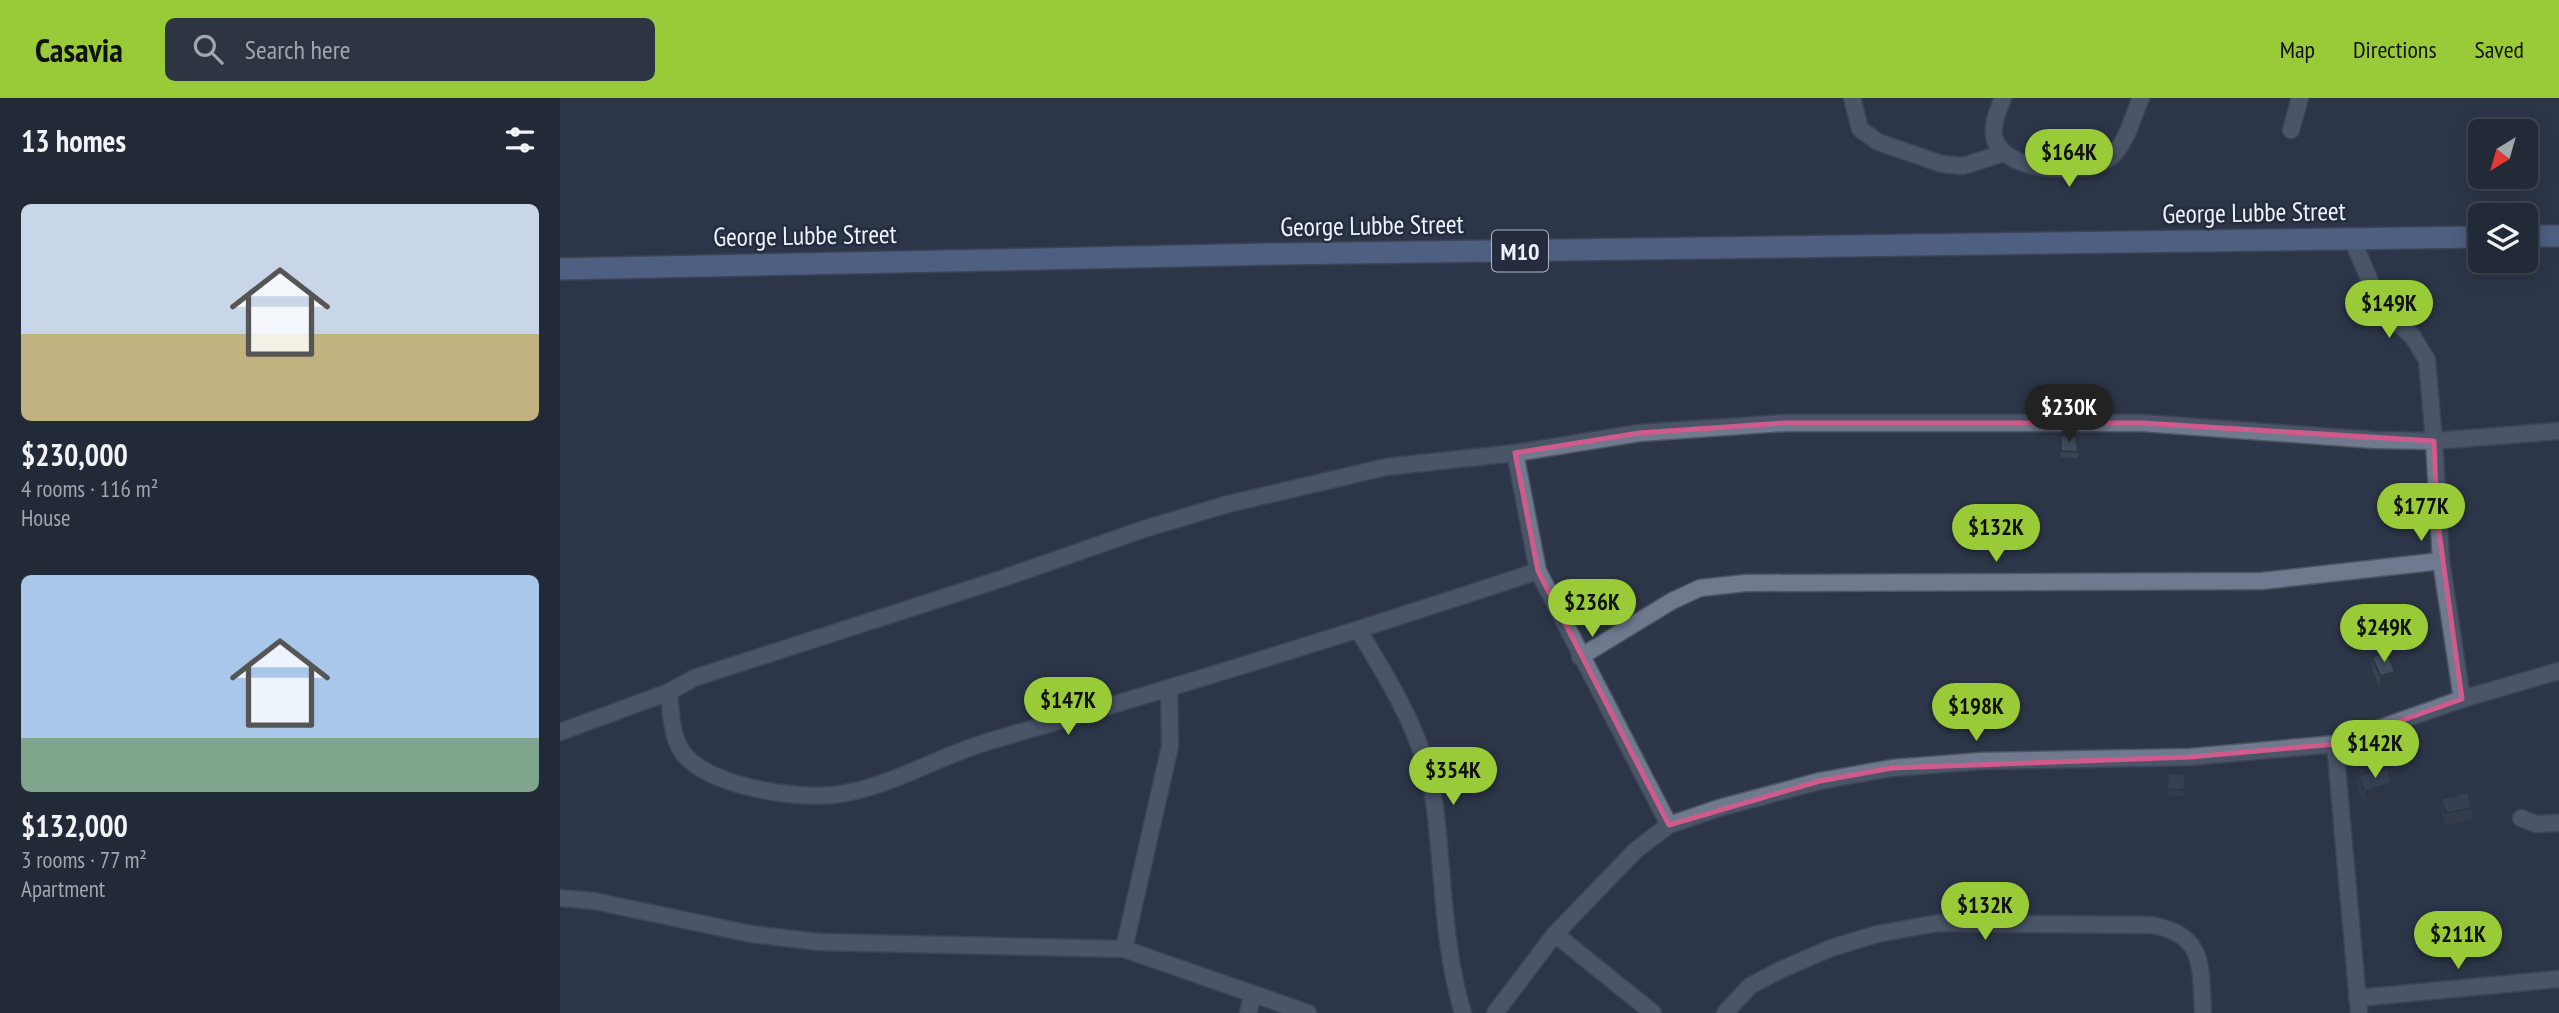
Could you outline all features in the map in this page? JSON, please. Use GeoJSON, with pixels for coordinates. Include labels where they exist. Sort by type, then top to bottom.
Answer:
{"type":"FeatureCollection","features":[{"type":"Feature","properties":{"kind":"main road"},"geometry":{"type":"LineString","coordinates":[[2538,236],[2559,236]]}},
{"type":"Feature","properties":{"kind":"main road","name":"George Lubbe Street"},"geometry":{"type":"LineString","coordinates":[[560,269],[1262,255],[2468,237]]}},
{"type":"Feature","properties":{"kind":"street"},"geometry":{"type":"LineString","coordinates":[[2003,98],[1996,116],[1994,136],[2004,153],[2021,162],[2067,171],[2094,166],[2112,157],[2121,145],[2141,98]]}},
{"type":"Feature","properties":{"kind":"street"},"geometry":{"type":"LineString","coordinates":[[2291,130],[2300,98]]}},
{"type":"Feature","properties":{"kind":"street"},"geometry":{"type":"LineString","coordinates":[[1849,99],[1860,128],[1878,142],[1942,164],[1963,166],[2004,153]]}},
{"type":"Feature","properties":{"kind":"street"},"geometry":{"type":"LineString","coordinates":[[2352,239],[2382,309],[2413,337],[2427,360],[2441,561],[2462,699]]}},
{"type":"Feature","properties":{"kind":"street"},"geometry":{"type":"LineString","coordinates":[[560,732],[669,692],[694,678],[1228,504],[1386,467],[1515,453],[1639,433],[1785,423],[2142,423],[2375,440],[2434,441],[2559,431]]}},
{"type":"Feature","properties":{"kind":"street"},"geometry":{"type":"LineString","coordinates":[[1515,453],[1538,571],[1669,825]]}},
{"type":"Feature","properties":{"kind":"street"},"geometry":{"type":"LineString","coordinates":[[1580,657],[1672,601],[1700,588],[1746,583],[2262,581],[2441,561]]}},
{"type":"Feature","properties":{"kind":"street"},"geometry":{"type":"LineString","coordinates":[[669,692],[674,732],[682,752],[698,766],[726,781],[773,790],[832,795],[863,789],[970,747],[1359,631],[1538,571]]}},
{"type":"Feature","properties":{"kind":"street"},"geometry":{"type":"LineString","coordinates":[[1359,631],[1413,727],[1434,800],[1451,973],[1463,1013]]}},
{"type":"Feature","properties":{"kind":"street"},"geometry":{"type":"LineString","coordinates":[[1495,1013],[1555,934],[1636,850],[1669,825],[1820,781],[1892,768],[1982,761],[2190,757],[2336,744],[2462,699],[2559,671]]}},
{"type":"Feature","properties":{"kind":"street"},"geometry":{"type":"LineString","coordinates":[[1124,949],[1170,746],[1169,689]]}},
{"type":"Feature","properties":{"kind":"street"},"geometry":{"type":"LineString","coordinates":[[2336,744],[2358,1005],[2559,979]]}},
{"type":"Feature","properties":{"kind":"street"},"geometry":{"type":"LineString","coordinates":[[2521,818],[2536,824],[2559,823]]}},
{"type":"Feature","properties":{"kind":"street"},"geometry":{"type":"LineString","coordinates":[[560,898],[594,901],[751,934],[819,942],[1124,949],[1308,1013]]}},
{"type":"Feature","properties":{"kind":"street"},"geometry":{"type":"LineString","coordinates":[[1725,1013],[1750,986],[1800,959],[1877,934],[1938,923],[2152,925],[2177,929],[2189,941],[2199,962],[2203,1013]]}},
{"type":"Feature","properties":{"kind":"street"},"geometry":{"type":"LineString","coordinates":[[1555,934],[1644,1010]]}},
{"type":"Feature","properties":{"kind":"street"},"geometry":{"type":"LineString","coordinates":[[1248,1013],[1253,994]]}},
{"type":"Feature","properties":{"kind":"highlighted area"},"geometry":{"type":"Polygon","coordinates":[[[1785,423],[2142,423],[2434,441],[2437,517],[2462,699],[2335,744],[2190,757],[1892,768],[1820,781],[1669,825],[1538,571],[1515,453],[1639,433],[1785,423]]]}},
{"type":"Feature","properties":{"kind":"building"},"geometry":{"type":"Polygon","coordinates":[[[2061,435],[2076,436],[2078,452],[2061,451],[2061,435]]]}},
{"type":"Feature","properties":{"kind":"building"},"geometry":{"type":"Polygon","coordinates":[[[1979,527],[1993,527],[1993,543],[1979,542],[1979,527]]]}},
{"type":"Feature","properties":{"kind":"building"},"geometry":{"type":"Polygon","coordinates":[[[2387,651],[2395,672],[2380,676],[2372,657],[2387,651]]]}},
{"type":"Feature","properties":{"kind":"building"},"geometry":{"type":"Polygon","coordinates":[[[2387,768],[2392,783],[2365,792],[2358,776],[2387,768]]]}},
{"type":"Feature","properties":{"kind":"building"},"geometry":{"type":"Polygon","coordinates":[[[2168,773],[2185,774],[2184,790],[2167,789],[2168,773]]]}},
{"type":"Feature","properties":{"kind":"building"},"geometry":{"type":"Polygon","coordinates":[[[2468,792],[2472,808],[2445,813],[2441,799],[2468,792]]]}}]}
